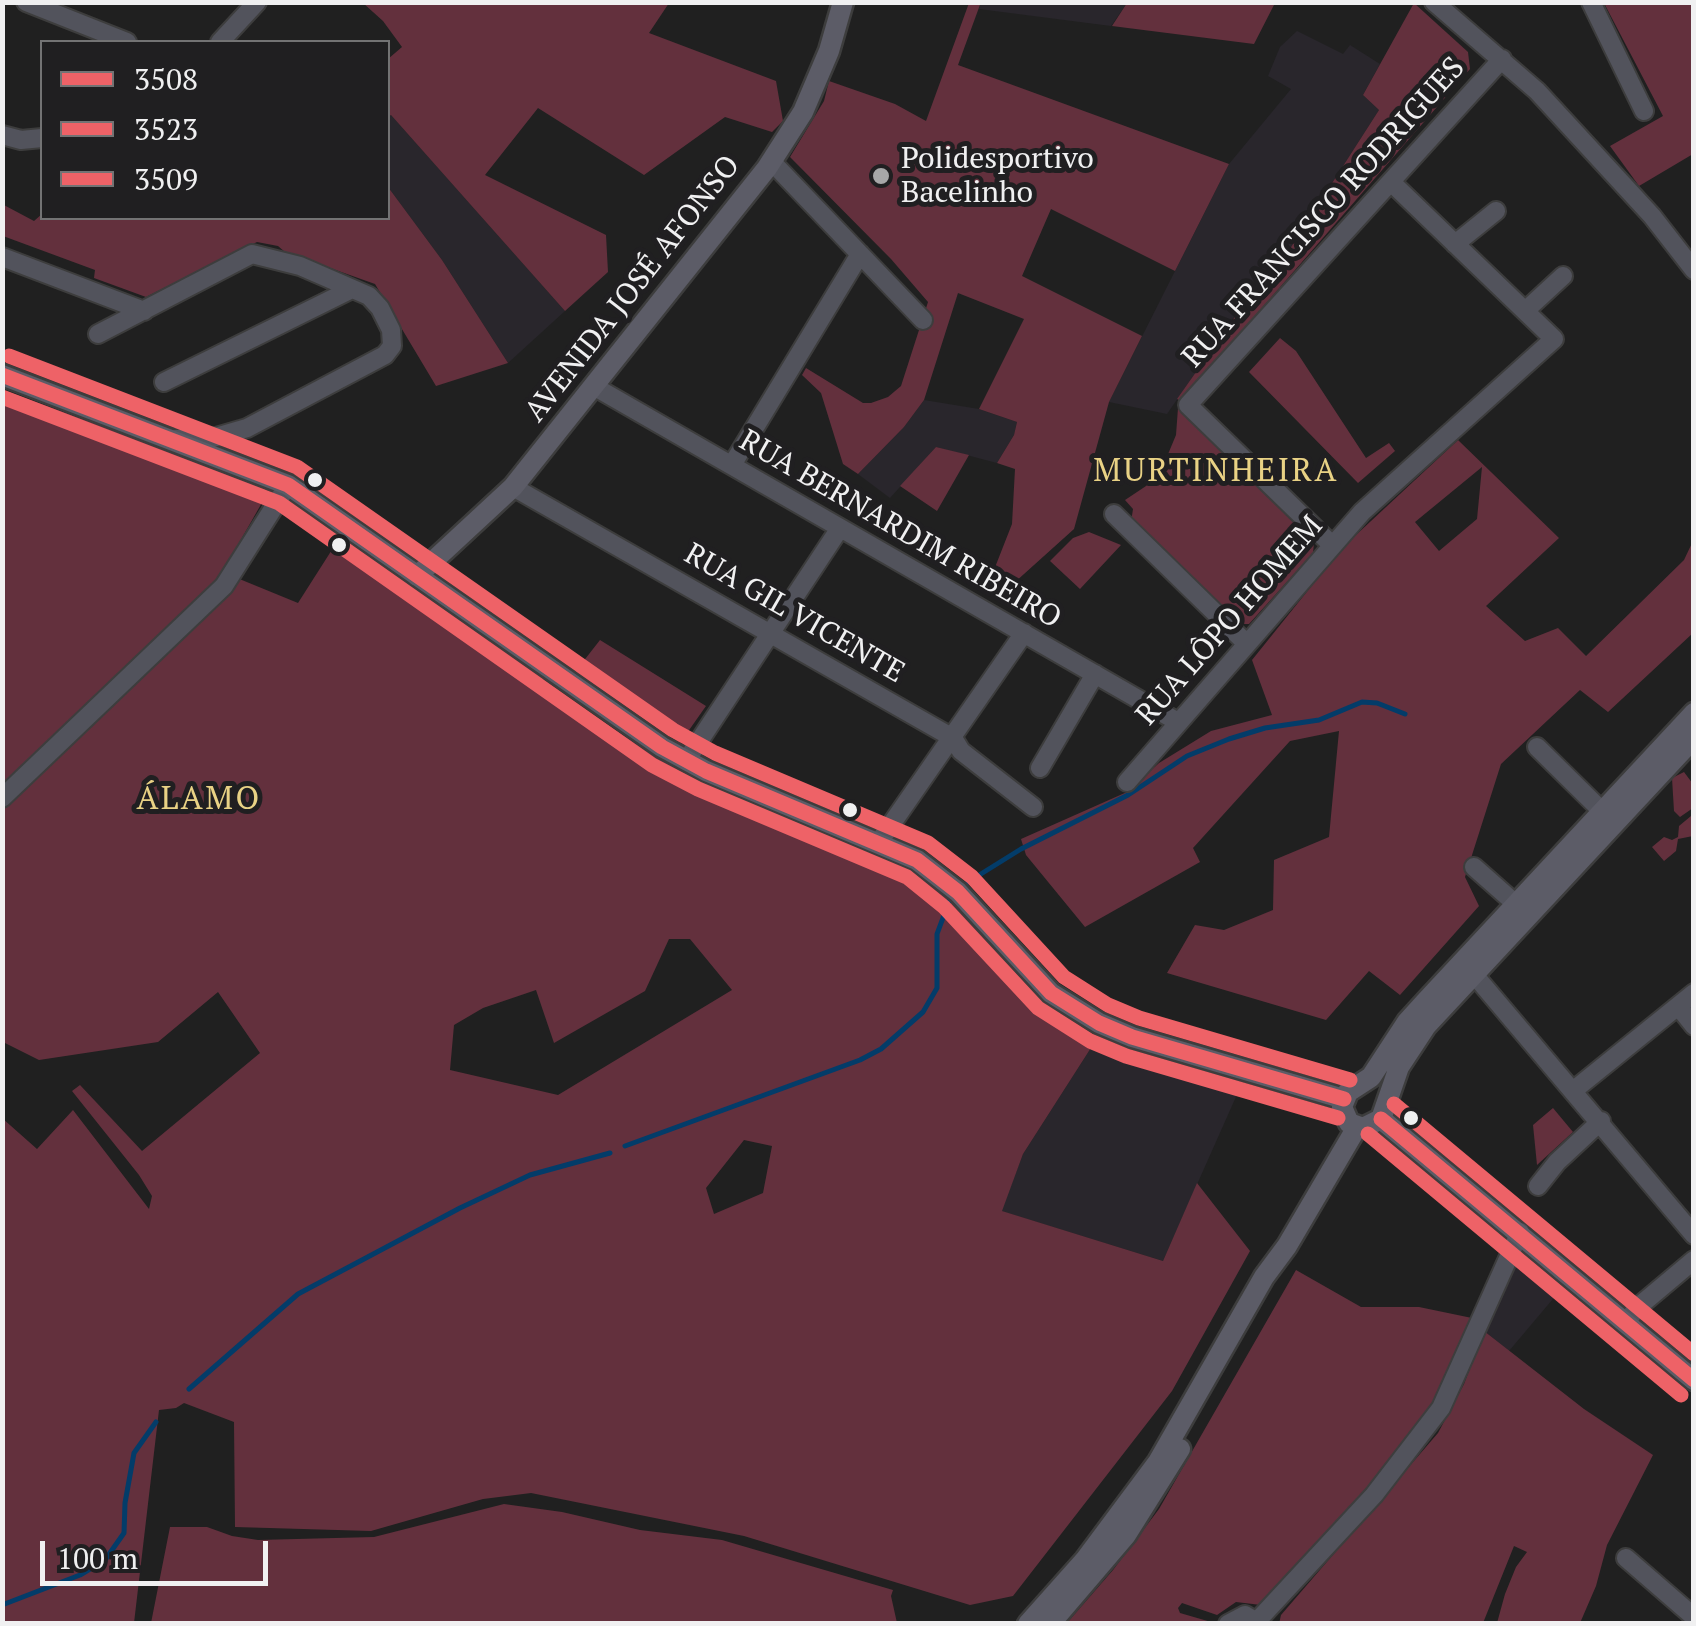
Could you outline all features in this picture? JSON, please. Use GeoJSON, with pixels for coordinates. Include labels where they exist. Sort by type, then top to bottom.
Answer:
{"type":"FeatureCollection","features":[{"type":"Feature","properties":{"kind":"main road","name":"AVENIDA JOSÉ AFONSO"},"geometry":{"type":"LineString","coordinates":[[417,576],[513,487],[771,161],[803,112],[829,51],[843,2]]}},
{"type":"Feature","properties":{"kind":"main road"},"geometry":{"type":"LineString","coordinates":[[2,375],[288,486],[622,720],[686,760],[917,860],[938,876],[1052,994],[1099,1023],[1132,1037],[1344,1099]]}},
{"type":"Feature","properties":{"kind":"main road"},"geometry":{"type":"LineString","coordinates":[[1468,968],[1399,1068],[1383,1111],[1370,1127],[1356,1127],[1344,1116],[1348,1092],[1362,1086],[1378,1068],[1407,1022],[1468,968],[1608,817],[1687,742],[1694,713]]}},
{"type":"Feature","properties":{"kind":"main road"},"geometry":{"type":"LineString","coordinates":[[1362,1086],[1377,1091],[1383,1111],[1694,1380]]}},
{"type":"Feature","properties":{"kind":"main road"},"geometry":{"type":"LineString","coordinates":[[1028,1624],[1085,1560],[1158,1462],[1356,1127]]}},
{"type":"Feature","properties":{"kind":"main road"},"geometry":{"type":"LineString","coordinates":[[1050,1624],[1108,1558],[1158,1489],[1273,1282],[1287,1246]]}},
{"type":"Feature","properties":{"kind":"street"},"geometry":{"type":"LineString","coordinates":[[26,2],[122,40]]}},
{"type":"Feature","properties":{"kind":"street"},"geometry":{"type":"LineString","coordinates":[[222,40],[257,2]]}},
{"type":"Feature","properties":{"kind":"street"},"geometry":{"type":"LineString","coordinates":[[1434,2],[1537,91],[1625,186],[1694,270]]}},
{"type":"Feature","properties":{"kind":"street"},"geometry":{"type":"LineString","coordinates":[[1591,2],[1644,111]]}},
{"type":"Feature","properties":{"kind":"street"},"geometry":{"type":"LineString","coordinates":[[72,22],[85,40]]}},
{"type":"Feature","properties":{"kind":"street","name":"RUA FRANCISCO RODRIGUES"},"geometry":{"type":"LineString","coordinates":[[1332,545],[1188,405],[1502,59]]}},
{"type":"Feature","properties":{"kind":"street"},"geometry":{"type":"LineString","coordinates":[[2,134],[21,140],[40,138]]}},
{"type":"Feature","properties":{"kind":"street"},"geometry":{"type":"LineString","coordinates":[[771,161],[923,320]]}},
{"type":"Feature","properties":{"kind":"street"},"geometry":{"type":"LineString","coordinates":[[1390,182],[1525,310],[1563,276]]}},
{"type":"Feature","properties":{"kind":"street"},"geometry":{"type":"LineString","coordinates":[[1455,244],[1496,211]]}},
{"type":"Feature","properties":{"kind":"street"},"geometry":{"type":"LineString","coordinates":[[98,334],[252,254],[300,266],[370,296],[391,330],[392,346],[385,355],[247,428],[209,439],[170,438]]}},
{"type":"Feature","properties":{"kind":"street"},"geometry":{"type":"LineString","coordinates":[[732,465],[860,254]]}},
{"type":"Feature","properties":{"kind":"street"},"geometry":{"type":"LineString","coordinates":[[2,256],[144,310]]}},
{"type":"Feature","properties":{"kind":"street"},"geometry":{"type":"LineString","coordinates":[[164,382],[352,289]]}},
{"type":"Feature","properties":{"kind":"street","name":"RUA LÔPO HOMEM"},"geometry":{"type":"LineString","coordinates":[[1127,782],[1362,512],[1554,339],[1525,310]]}},
{"type":"Feature","properties":{"kind":"street","name":"RUA BERNARDIM RIBEIRO"},"geometry":{"type":"LineString","coordinates":[[595,387],[1178,722]]}},
{"type":"Feature","properties":{"kind":"street"},"geometry":{"type":"LineString","coordinates":[[218,457],[247,428]]}},
{"type":"Feature","properties":{"kind":"street"},"geometry":{"type":"LineString","coordinates":[[2,798],[224,586],[288,486]]}},
{"type":"Feature","properties":{"kind":"street","name":"RUA GIL VICENTE"},"geometry":{"type":"LineString","coordinates":[[513,487],[954,738],[961,751],[1033,807]]}},
{"type":"Feature","properties":{"kind":"street"},"geometry":{"type":"LineString","coordinates":[[1114,514],[1246,643]]}},
{"type":"Feature","properties":{"kind":"street"},"geometry":{"type":"LineString","coordinates":[[686,760],[840,528]]}},
{"type":"Feature","properties":{"kind":"street"},"geometry":{"type":"LineString","coordinates":[[878,842],[954,738],[1024,632]]}},
{"type":"Feature","properties":{"kind":"street"},"geometry":{"type":"LineString","coordinates":[[1040,768],[1095,674]]}},
{"type":"Feature","properties":{"kind":"street"},"geometry":{"type":"LineString","coordinates":[[1538,748],[1608,817]]}},
{"type":"Feature","properties":{"kind":"street"},"geometry":{"type":"LineString","coordinates":[[1474,866],[1522,910]]}},
{"type":"Feature","properties":{"kind":"street"},"geometry":{"type":"LineString","coordinates":[[1468,968],[1694,1235]]}},
{"type":"Feature","properties":{"kind":"street"},"geometry":{"type":"LineString","coordinates":[[1574,1090],[1694,993]]}},
{"type":"Feature","properties":{"kind":"street"},"geometry":{"type":"LineString","coordinates":[[1678,1006],[1694,1026]]}},
{"type":"Feature","properties":{"kind":"street"},"geometry":{"type":"LineString","coordinates":[[1538,1186],[1600,1121]]}},
{"type":"Feature","properties":{"kind":"street"},"geometry":{"type":"LineString","coordinates":[[1228,1624],[1246,1615],[1259,1622],[1374,1495],[1441,1408],[1517,1229]]}},
{"type":"Feature","properties":{"kind":"street"},"geometry":{"type":"LineString","coordinates":[[1626,1322],[1694,1260]]}},
{"type":"Feature","properties":{"kind":"street"},"geometry":{"type":"LineString","coordinates":[[1626,1558],[1694,1617]]}},
{"type":"Feature","properties":{"kind":"shaded area"},"geometry":{"type":"Polygon","coordinates":[[[981,2],[1127,3],[1111,26],[979,9],[981,2]]]}},
{"type":"Feature","properties":{"kind":"shaded area"},"geometry":{"type":"Polygon","coordinates":[[[981,2],[958,65],[1229,164],[1175,271],[1051,209],[1022,276],[1142,336],[1109,402],[1074,529],[1004,592],[978,584],[992,575],[1012,524],[1015,469],[997,463],[1014,435],[1017,422],[979,409],[1024,319],[958,293],[924,400],[904,427],[858,474],[843,464],[821,393],[802,375],[806,368],[863,403],[888,397],[901,386],[928,302],[790,157],[824,101],[829,81],[895,104],[926,121],[969,3],[981,2]]]}},
{"type":"Feature","properties":{"kind":"shaded area"},"geometry":{"type":"Polygon","coordinates":[[[1127,2],[1275,3],[1254,44],[1112,26],[1127,2]]]}},
{"type":"Feature","properties":{"kind":"shaded area"},"geometry":{"type":"Polygon","coordinates":[[[363,3],[669,3],[649,33],[776,81],[783,121],[772,132],[725,117],[644,175],[538,108],[485,175],[606,235],[608,272],[565,311],[390,116],[390,57],[402,47],[383,21],[363,3]]]}},
{"type":"Feature","properties":{"kind":"shaded area"},"geometry":{"type":"Polygon","coordinates":[[[1414,3],[1468,52],[1470,69],[1181,401],[1177,399],[1251,294],[1263,294],[1285,264],[1284,258],[1379,110],[1363,95],[1414,3]]]}},
{"type":"Feature","properties":{"kind":"shaded area"},"geometry":{"type":"Polygon","coordinates":[[[1604,3],[1693,3],[1693,154],[1639,186],[1610,146],[1663,116],[1604,3]]]}},
{"type":"Feature","properties":{"kind":"shaded area"},"geometry":{"type":"Polygon","coordinates":[[[1297,31],[1343,54],[1350,45],[1380,64],[1363,95],[1379,110],[1263,295],[1250,294],[1167,414],[1109,402],[1229,164],[1291,89],[1268,76],[1280,47],[1297,31]]]}},
{"type":"Feature","properties":{"kind":"shaded area"},"geometry":{"type":"Polygon","coordinates":[[[390,116],[565,311],[508,363],[442,260],[390,190],[390,116]]]}},
{"type":"Feature","properties":{"kind":"shaded area"},"geometry":{"type":"Polygon","coordinates":[[[390,190],[442,260],[508,363],[436,386],[375,284],[285,252],[278,246],[257,242],[146,297],[94,278],[95,270],[3,236],[2,204],[34,221],[40,216],[40,220],[390,220],[390,190]]]}},
{"type":"Feature","properties":{"kind":"shaded area"},"geometry":{"type":"Polygon","coordinates":[[[1280,338],[1296,351],[1366,458],[1389,443],[1395,451],[1358,483],[1249,372],[1280,338]]]}},
{"type":"Feature","properties":{"kind":"shaded area"},"geometry":{"type":"Polygon","coordinates":[[[3,390],[260,484],[268,492],[217,582],[3,787],[3,390]]]}},
{"type":"Feature","properties":{"kind":"shaded area"},"geometry":{"type":"Polygon","coordinates":[[[924,400],[979,409],[1017,422],[1014,435],[997,463],[936,447],[890,498],[858,474],[904,427],[924,400]]]}},
{"type":"Feature","properties":{"kind":"shaded area"},"geometry":{"type":"Polygon","coordinates":[[[1178,408],[1314,543],[1313,553],[1249,624],[1236,624],[1131,522],[1133,509],[1125,500],[1146,486],[1166,459],[1176,435],[1178,408]]]}},
{"type":"Feature","properties":{"kind":"shaded area"},"geometry":{"type":"Polygon","coordinates":[[[1458,440],[1559,538],[1486,606],[1525,641],[1558,628],[1586,656],[1684,560],[1693,541],[1693,633],[1608,712],[1580,690],[1501,764],[1465,877],[1479,906],[1400,995],[1369,971],[1326,1020],[1167,973],[1195,925],[1224,930],[1273,910],[1274,860],[1329,837],[1339,731],[1290,741],[1193,848],[1200,862],[1085,927],[1026,855],[1021,839],[1127,792],[1159,763],[1211,731],[1272,715],[1252,660],[1342,548],[1458,440]],[[1482,467],[1415,522],[1439,551],[1477,519],[1482,467]]]}},
{"type":"Feature","properties":{"kind":"shaded area"},"geometry":{"type":"Polygon","coordinates":[[[936,447],[969,455],[937,511],[900,486],[936,447]]]}},
{"type":"Feature","properties":{"kind":"shaded area"},"geometry":{"type":"Polygon","coordinates":[[[1089,532],[1121,545],[1080,589],[1050,561],[1073,538],[1089,532]]]}},
{"type":"Feature","properties":{"kind":"shaded area"},"geometry":{"type":"Polygon","coordinates":[[[342,534],[543,676],[544,688],[558,698],[564,696],[656,757],[694,778],[912,871],[971,921],[1041,1002],[1096,1040],[1023,1154],[1002,1211],[1163,1261],[1197,1183],[1250,1251],[1172,1391],[1013,1596],[970,1605],[744,1536],[531,1493],[483,1499],[371,1531],[235,1527],[234,1422],[184,1403],[159,1410],[134,1623],[3,1623],[2,1118],[37,1149],[73,1110],[149,1209],[152,1196],[139,1175],[72,1091],[80,1085],[142,1151],[260,1053],[218,992],[158,1042],[39,1060],[3,1042],[3,803],[237,578],[298,603],[342,534]],[[669,939],[645,991],[554,1043],[536,990],[483,1008],[454,1025],[450,1070],[558,1095],[732,990],[690,939],[669,939]],[[744,1140],[706,1188],[714,1214],[763,1193],[772,1146],[744,1140]]]}},
{"type":"Feature","properties":{"kind":"shaded area"},"geometry":{"type":"Polygon","coordinates":[[[600,640],[706,706],[680,743],[575,672],[600,640]]]}},
{"type":"Feature","properties":{"kind":"shaded area"},"geometry":{"type":"Polygon","coordinates":[[[1684,772],[1693,784],[1693,808],[1680,817],[1674,811],[1672,778],[1684,772]]]}},
{"type":"Feature","properties":{"kind":"shaded area"},"geometry":{"type":"Polygon","coordinates":[[[1691,816],[1693,836],[1678,839],[1676,851],[1664,861],[1652,847],[1664,837],[1678,837],[1679,826],[1691,816]]]}},
{"type":"Feature","properties":{"kind":"shaded area"},"geometry":{"type":"Polygon","coordinates":[[[1096,1040],[1243,1081],[1163,1261],[1001,1211],[1023,1154],[1096,1040]]]}},
{"type":"Feature","properties":{"kind":"shaded area"},"geometry":{"type":"Polygon","coordinates":[[[1553,1108],[1573,1132],[1537,1165],[1533,1125],[1553,1108]]]}},
{"type":"Feature","properties":{"kind":"shaded area"},"geometry":{"type":"Polygon","coordinates":[[[1532,1260],[1563,1287],[1509,1351],[1484,1331],[1513,1261],[1526,1266],[1532,1260]]]}},
{"type":"Feature","properties":{"kind":"shaded area"},"geometry":{"type":"Polygon","coordinates":[[[1296,1270],[1361,1307],[1419,1307],[1472,1318],[1419,1434],[1261,1605],[1236,1602],[1217,1615],[1182,1603],[1178,1608],[1180,1613],[1210,1623],[1066,1624],[1159,1509],[1296,1270]]]}},
{"type":"Feature","properties":{"kind":"shaded area"},"geometry":{"type":"Polygon","coordinates":[[[1484,1331],[1584,1409],[1653,1455],[1607,1545],[1596,1586],[1580,1623],[1497,1623],[1516,1567],[1527,1552],[1514,1546],[1483,1623],[1279,1624],[1281,1615],[1438,1433],[1464,1384],[1484,1331]]]}},
{"type":"Feature","properties":{"kind":"shaded area"},"geometry":{"type":"Polygon","coordinates":[[[504,1504],[562,1512],[640,1530],[722,1540],[893,1590],[897,1623],[151,1623],[170,1527],[207,1527],[258,1540],[374,1537],[504,1504]]]}},
{"type":"Feature","properties":{"kind":"waterway"},"geometry":{"type":"LineString","coordinates":[[968,882],[1021,849],[1128,795],[1187,756],[1229,739],[1265,728],[1319,720],[1362,702],[1377,703],[1405,714]]}},
{"type":"Feature","properties":{"kind":"waterway"},"geometry":{"type":"LineString","coordinates":[[625,1146],[881,1049],[923,1012],[937,988],[937,934],[950,899]]}},
{"type":"Feature","properties":{"kind":"waterway"},"geometry":{"type":"LineString","coordinates":[[189,1389],[298,1294],[530,1175],[610,1153]]}},
{"type":"Feature","properties":{"kind":"waterway"},"geometry":{"type":"LineString","coordinates":[[2,1605],[80,1575],[105,1560],[124,1533],[134,1453],[156,1422]]}},
{"type":"Feature","properties":{"kind":"transit line","name":"3509"},"geometry":{"type":"LineString","coordinates":[[9,356],[297,467],[673,730],[715,753],[928,843],[972,877],[1064,977],[1108,1005],[1139,1018],[1350,1080]]}},
{"type":"Feature","properties":{"kind":"transit line","name":"3508"},"geometry":{"type":"LineString","coordinates":[[2,375],[288,485],[662,747],[706,771],[917,860],[958,892],[1051,993],[1099,1023],[1132,1037],[1344,1099]]}},
{"type":"Feature","properties":{"kind":"transit line","name":"3523"},"geometry":{"type":"LineString","coordinates":[[2,397],[279,503],[652,765],[698,789],[907,877],[944,907],[1038,1008],[1090,1041],[1126,1056],[1338,1118]]}},
{"type":"Feature","properties":{"kind":"transit line","name":"3509"},"geometry":{"type":"LineString","coordinates":[[1394,1104],[1694,1354]]}},
{"type":"Feature","properties":{"kind":"transit line","name":"3508"},"geometry":{"type":"LineString","coordinates":[[1381,1119],[1694,1380]]}},
{"type":"Feature","properties":{"kind":"transit line","name":"3523"},"geometry":{"type":"LineString","coordinates":[[1368,1134],[1681,1395]]}},
{"type":"Feature","properties":{"kind":"place","name":"Polidesportivo Bacelinho"},"geometry":{"type":"Point","coordinates":[881,176]}},
{"type":"Feature","properties":{"kind":"district","name":"MURTINHEIRA"},"geometry":{"type":"Point","coordinates":[1216,472]}},
{"type":"Feature","properties":{"kind":"district","name":"ÁLAMO"},"geometry":{"type":"Point","coordinates":[199,800]}}]}
